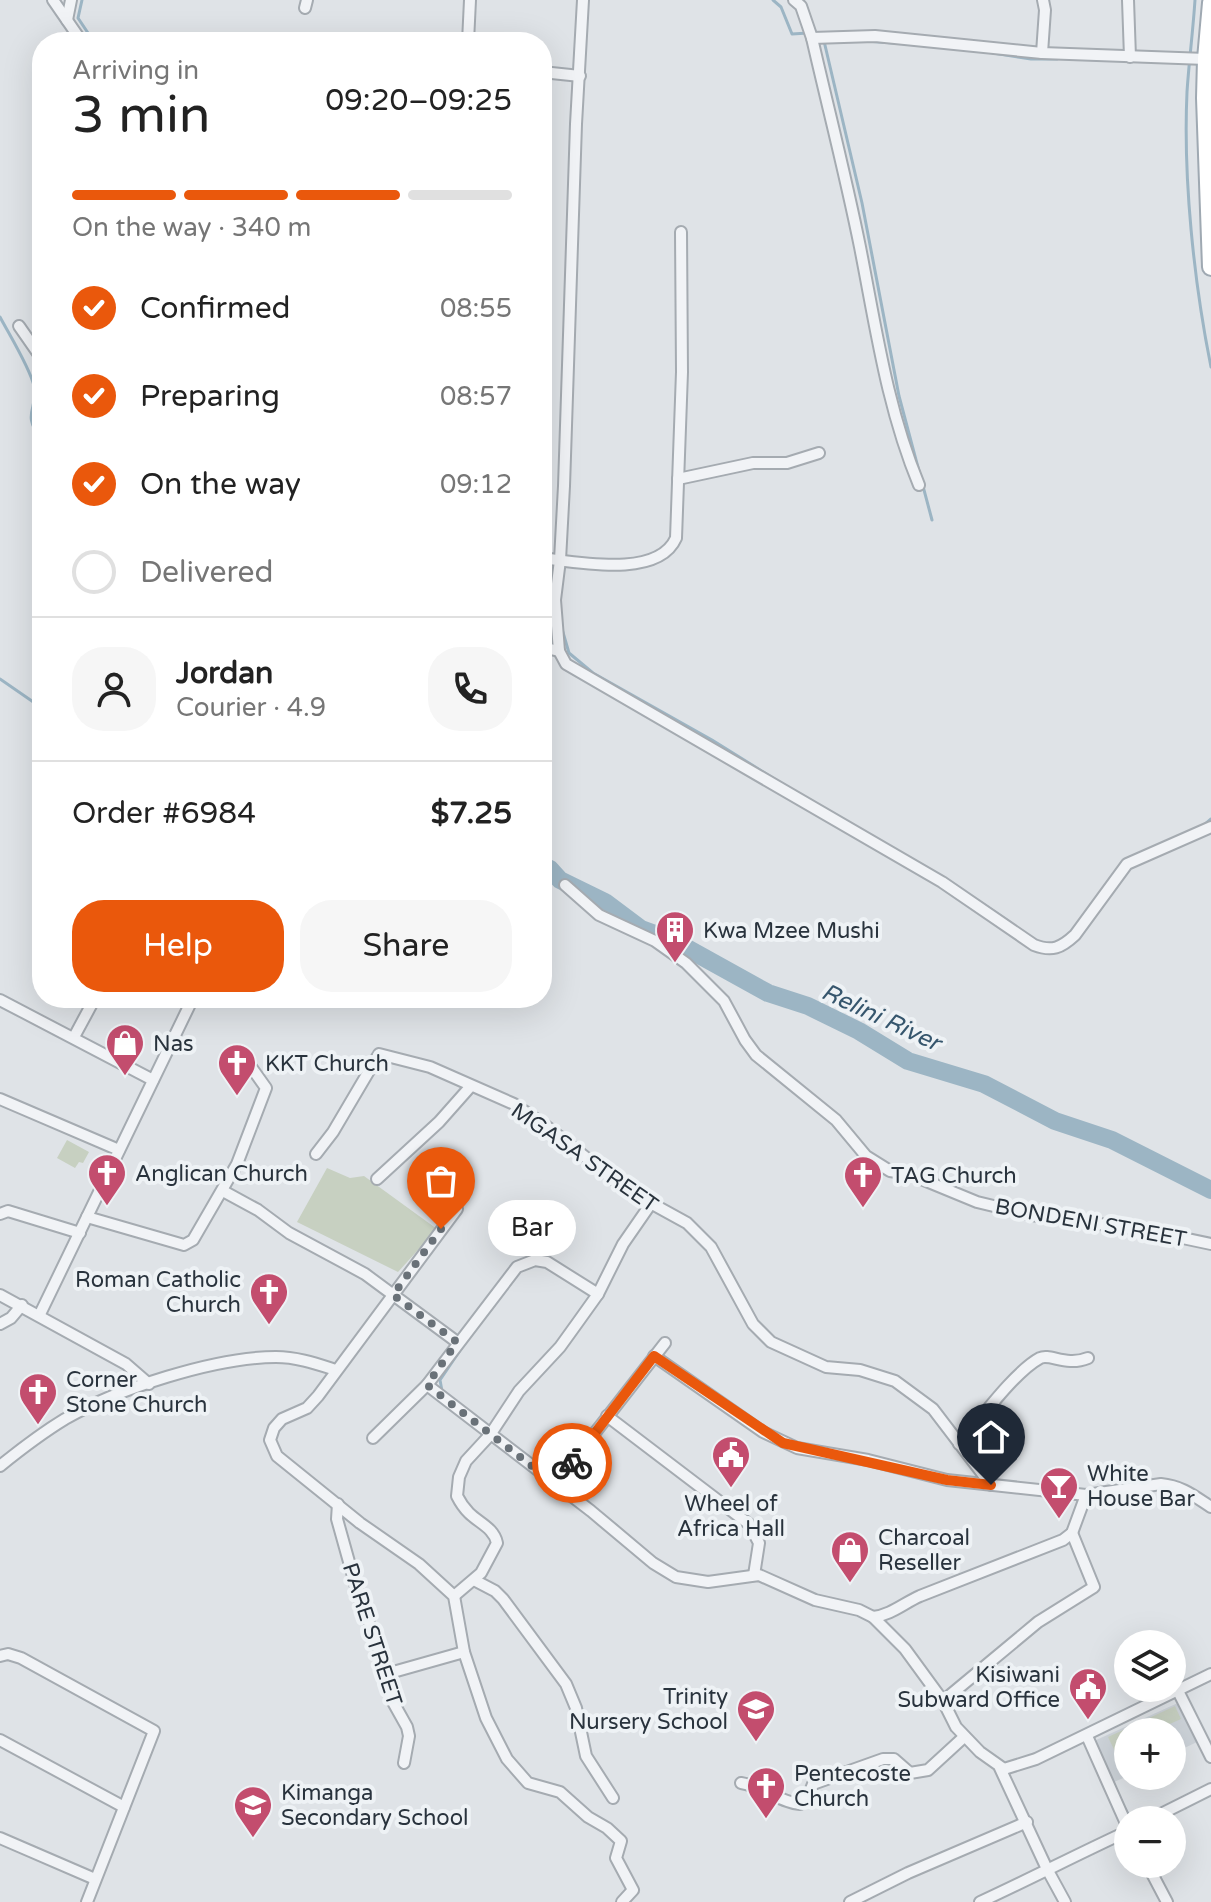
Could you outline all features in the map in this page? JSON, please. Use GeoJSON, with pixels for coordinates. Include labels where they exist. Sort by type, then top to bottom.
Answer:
{"type":"FeatureCollection","features":[{"type":"Feature","properties":{"kind":"main road"},"geometry":{"type":"LineString","coordinates":[[1211,3],[1206,59],[1211,267]]}},
{"type":"Feature","properties":{"kind":"street"},"geometry":{"type":"LineString","coordinates":[[53,0],[75,32]]}},
{"type":"Feature","properties":{"kind":"street"},"geometry":{"type":"LineString","coordinates":[[67,20],[71,0]]}},
{"type":"Feature","properties":{"kind":"street"},"geometry":{"type":"LineString","coordinates":[[468,32],[470,0]]}},
{"type":"Feature","properties":{"kind":"street"},"geometry":{"type":"LineString","coordinates":[[583,0],[576,124],[569,383],[560,560],[555,600],[559,651],[566,664],[942,882],[1034,945],[1047,950],[1065,944],[1075,935],[1127,864],[1211,827]]}},
{"type":"Feature","properties":{"kind":"street"},"geometry":{"type":"LineString","coordinates":[[794,0],[801,6],[812,38],[859,245],[881,366],[901,443],[919,485]]}},
{"type":"Feature","properties":{"kind":"street"},"geometry":{"type":"LineString","coordinates":[[1042,53],[1043,0]]}},
{"type":"Feature","properties":{"kind":"street"},"geometry":{"type":"LineString","coordinates":[[1128,0],[1130,57]]}},
{"type":"Feature","properties":{"kind":"street"},"geometry":{"type":"LineString","coordinates":[[812,38],[875,36],[1042,53],[1206,59]]}},
{"type":"Feature","properties":{"kind":"street"},"geometry":{"type":"LineString","coordinates":[[552,73],[580,76]]}},
{"type":"Feature","properties":{"kind":"street"},"geometry":{"type":"LineString","coordinates":[[552,559],[599,565],[637,562],[659,558],[676,538],[682,372],[681,232]]}},
{"type":"Feature","properties":{"kind":"street"},"geometry":{"type":"LineString","coordinates":[[19,326],[32,345]]}},
{"type":"Feature","properties":{"kind":"street"},"geometry":{"type":"LineString","coordinates":[[678,479],[753,463],[787,463],[819,453]]}},
{"type":"Feature","properties":{"kind":"street"},"geometry":{"type":"LineString","coordinates":[[552,649],[559,651]]}},
{"type":"Feature","properties":{"kind":"street","name":"BONDENI STREET"},"geometry":{"type":"LineString","coordinates":[[565,885],[599,915],[655,941],[686,963],[724,1001],[756,1055],[836,1120],[866,1156],[890,1171],[909,1174],[977,1202],[1031,1215],[1145,1230],[1211,1244]]}},
{"type":"Feature","properties":{"kind":"street"},"geometry":{"type":"LineString","coordinates":[[0,1000],[153,1080]]}},
{"type":"Feature","properties":{"kind":"street"},"geometry":{"type":"LineString","coordinates":[[74,1037],[90,1008]]}},
{"type":"Feature","properties":{"kind":"street"},"geometry":{"type":"LineString","coordinates":[[40,1314],[188,1008]]}},
{"type":"Feature","properties":{"kind":"street","name":"MGASA STREET"},"geometry":{"type":"LineString","coordinates":[[316,1154],[333,1132],[379,1054],[430,1067],[528,1113],[627,1190],[687,1223],[699,1233],[721,1263],[753,1324],[771,1342],[826,1367],[860,1370],[895,1381],[933,1409],[991,1485]]}},
{"type":"Feature","properties":{"kind":"street"},"geometry":{"type":"LineString","coordinates":[[87,1217],[184,1245],[193,1240],[237,1164],[266,1088],[251,1067]]}},
{"type":"Feature","properties":{"kind":"street"},"geometry":{"type":"LineString","coordinates":[[377,1179],[439,1122],[470,1087]]}},
{"type":"Feature","properties":{"kind":"street"},"geometry":{"type":"LineString","coordinates":[[0,1099],[119,1150]]}},
{"type":"Feature","properties":{"kind":"street"},"geometry":{"type":"LineString","coordinates":[[223,1191],[258,1210],[298,1239],[365,1274],[457,1342]]}},
{"type":"Feature","properties":{"kind":"street"},"geometry":{"type":"LineString","coordinates":[[454,1596],[485,1567],[497,1543],[496,1537],[468,1512],[457,1496],[459,1477],[466,1461],[490,1435],[519,1391],[560,1347],[598,1294],[623,1244],[650,1205]]}},
{"type":"Feature","properties":{"kind":"street"},"geometry":{"type":"LineString","coordinates":[[457,1209],[307,1408],[278,1423],[270,1440],[277,1456],[419,1564],[454,1596],[464,1652],[486,1718],[507,1759],[528,1783],[560,1792],[621,1841],[616,1858],[633,1890],[622,1902]]}},
{"type":"Feature","properties":{"kind":"street"},"geometry":{"type":"LineString","coordinates":[[0,1214],[8,1211],[80,1233]]}},
{"type":"Feature","properties":{"kind":"street"},"geometry":{"type":"LineString","coordinates":[[373,1438],[427,1385],[517,1267],[535,1260],[547,1262],[598,1294]]}},
{"type":"Feature","properties":{"kind":"street"},"geometry":{"type":"LineString","coordinates":[[0,1295],[40,1314],[126,1364],[149,1384]]}},
{"type":"Feature","properties":{"kind":"street"},"geometry":{"type":"LineString","coordinates":[[0,1324],[11,1318],[22,1305]]}},
{"type":"Feature","properties":{"kind":"street"},"geometry":{"type":"LineString","coordinates":[[555,1484],[665,1343]]}},
{"type":"Feature","properties":{"kind":"street"},"geometry":{"type":"LineString","coordinates":[[654,1356],[783,1443],[947,1480],[991,1485],[1086,1495],[1161,1484],[1188,1491],[1211,1507]]}},
{"type":"Feature","properties":{"kind":"street"},"geometry":{"type":"LineString","coordinates":[[0,1466],[67,1418],[149,1384],[195,1369],[231,1361],[277,1357],[336,1370]]}},
{"type":"Feature","properties":{"kind":"street"},"geometry":{"type":"LineString","coordinates":[[959,1444],[1015,1379],[1040,1358],[1070,1363],[1088,1358]]}},
{"type":"Feature","properties":{"kind":"street"},"geometry":{"type":"LineString","coordinates":[[427,1385],[653,1563],[676,1577],[708,1582],[754,1575],[769,1578],[815,1600],[859,1610],[873,1617],[905,1649],[943,1701],[964,1737],[1000,1768],[1065,1902]]}},
{"type":"Feature","properties":{"kind":"street"},"geometry":{"type":"LineString","coordinates":[[607,1416],[749,1524],[759,1543],[754,1575]]}},
{"type":"Feature","properties":{"kind":"street"},"geometry":{"type":"LineString","coordinates":[[873,1617],[888,1614],[904,1603],[1058,1542],[1072,1533],[1086,1495]]}},
{"type":"Feature","properties":{"kind":"street","name":"PARE STREET"},"geometry":{"type":"LineString","coordinates":[[338,1504],[341,1538],[393,1702],[408,1731],[404,1763]]}},
{"type":"Feature","properties":{"kind":"street"},"geometry":{"type":"LineString","coordinates":[[943,1701],[1038,1622],[1094,1587],[1072,1533]]}},
{"type":"Feature","properties":{"kind":"street"},"geometry":{"type":"LineString","coordinates":[[474,1580],[503,1599],[561,1674],[576,1708],[586,1756],[613,1798]]}},
{"type":"Feature","properties":{"kind":"street"},"geometry":{"type":"LineString","coordinates":[[386,1674],[464,1652]]}},
{"type":"Feature","properties":{"kind":"street"},"geometry":{"type":"LineString","coordinates":[[0,1656],[8,1654],[21,1658],[149,1726],[155,1733],[87,1902]]}},
{"type":"Feature","properties":{"kind":"street"},"geometry":{"type":"LineString","coordinates":[[1186,1687],[1211,1674]]}},
{"type":"Feature","properties":{"kind":"street"},"geometry":{"type":"LineString","coordinates":[[1000,1768],[1010,1769],[1036,1759],[1156,1702]]}},
{"type":"Feature","properties":{"kind":"street"},"geometry":{"type":"LineString","coordinates":[[1184,1702],[1211,1757]]}},
{"type":"Feature","properties":{"kind":"street"},"geometry":{"type":"LineString","coordinates":[[1087,1736],[1118,1806]]}},
{"type":"Feature","properties":{"kind":"street"},"geometry":{"type":"LineString","coordinates":[[741,1783],[757,1786],[800,1804],[813,1784],[883,1759],[894,1759],[910,1773],[928,1770],[964,1737]]}},
{"type":"Feature","properties":{"kind":"street"},"geometry":{"type":"LineString","coordinates":[[0,1740],[124,1807]]}},
{"type":"Feature","properties":{"kind":"street"},"geometry":{"type":"LineString","coordinates":[[1177,1806],[1211,1789]]}},
{"type":"Feature","properties":{"kind":"street"},"geometry":{"type":"LineString","coordinates":[[850,1902],[987,1837],[1027,1822]]}},
{"type":"Feature","properties":{"kind":"street"},"geometry":{"type":"LineString","coordinates":[[0,1838],[95,1879]]}},
{"type":"Feature","properties":{"kind":"street"},"geometry":{"type":"LineString","coordinates":[[980,1902],[1114,1838]]}},
{"type":"Feature","properties":{"kind":"street"},"geometry":{"type":"LineString","coordinates":[[1154,1878],[1167,1902]]}},
{"type":"Feature","properties":{"kind":"shaded area"},"geometry":{"type":"Polygon","coordinates":[[[1180,1702],[1199,1741],[1186,1747],[1186,1718],[1145,1718],[1180,1702]]]}},
{"type":"Feature","properties":{"kind":"shaded area"},"geometry":{"type":"Polygon","coordinates":[[[1114,1732],[1114,1782],[1094,1741],[1114,1732]]]}},
{"type":"Feature","properties":{"kind":"green space"},"geometry":{"type":"Polygon","coordinates":[[[67,1140],[89,1152],[83,1163],[79,1162],[75,1168],[57,1158],[67,1140]]]}},
{"type":"Feature","properties":{"kind":"green space"},"geometry":{"type":"Polygon","coordinates":[[[327,1168],[350,1178],[364,1176],[437,1229],[398,1272],[297,1222],[327,1168]]]}},
{"type":"Feature","properties":{"kind":"green space"},"geometry":{"type":"Polygon","coordinates":[[[1175,1706],[1181,1718],[1149,1718],[1175,1706]]]}},
{"type":"Feature","properties":{"kind":"green space"},"geometry":{"type":"Polygon","coordinates":[[[1114,1734],[1114,1749],[1108,1737],[1114,1734]]]}},
{"type":"Feature","properties":{"kind":"waterway"},"geometry":{"type":"LineString","coordinates":[[82,0],[78,18],[87,32]]}},
{"type":"Feature","properties":{"kind":"waterway"},"geometry":{"type":"LineString","coordinates":[[773,0],[781,7],[792,34],[808,33]]}},
{"type":"Feature","properties":{"kind":"waterway"},"geometry":{"type":"LineString","coordinates":[[1195,0],[1187,92],[1188,195],[1195,266],[1211,367]]}},
{"type":"Feature","properties":{"kind":"waterway"},"geometry":{"type":"LineString","coordinates":[[824,41],[862,203],[899,396],[932,520]]}},
{"type":"Feature","properties":{"kind":"waterway"},"geometry":{"type":"LineString","coordinates":[[866,41],[894,43]]}},
{"type":"Feature","properties":{"kind":"waterway"},"geometry":{"type":"LineString","coordinates":[[993,53],[1031,59],[1057,59]]}},
{"type":"Feature","properties":{"kind":"waterway"},"geometry":{"type":"LineString","coordinates":[[0,317],[32,379]]}},
{"type":"Feature","properties":{"kind":"waterway"},"geometry":{"type":"LineString","coordinates":[[32,411],[32,423]]}},
{"type":"Feature","properties":{"kind":"waterway"},"geometry":{"type":"LineString","coordinates":[[562,629],[569,653],[593,673],[712,740],[789,788]]}},
{"type":"Feature","properties":{"kind":"waterway"},"geometry":{"type":"LineString","coordinates":[[0,679],[32,701]]}},
{"type":"Feature","properties":{"kind":"waterway"},"geometry":{"type":"LineString","coordinates":[[1203,826],[1211,819]]}},
{"type":"Feature","properties":{"kind":"waterway"},"geometry":{"type":"LineString","coordinates":[[903,854],[941,876]]}},
{"type":"Feature","properties":{"kind":"waterway","name":"Relini River"},"geometry":{"type":"LineString","coordinates":[[552,871],[560,880],[605,902],[641,929],[674,941],[768,993],[808,1006],[859,1031],[908,1061],[984,1084],[1055,1121],[1112,1140],[1211,1190]]}},
{"type":"Feature","properties":{"kind":"waterway"},"geometry":{"type":"LineString","coordinates":[[977,900],[1011,923]]}},
{"type":"Feature","properties":{"kind":"waterway"},"geometry":{"type":"LineString","coordinates":[[442,1391],[440,1380],[461,1349]]}},
{"type":"Feature","properties":{"kind":"waterway"},"geometry":{"type":"LineString","coordinates":[[593,1507],[618,1527]]}},
{"type":"Feature","properties":{"kind":"waterway"},"geometry":{"type":"LineString","coordinates":[[1121,1801],[1124,1806]]}},
{"type":"Feature","properties":{"kind":"waterway"},"geometry":{"type":"LineString","coordinates":[[1160,1878],[1164,1886]]}},
{"type":"Feature","properties":{"kind":"way so far"},"geometry":{"type":"LineString","coordinates":[[441,1229],[393,1295],[457,1342],[427,1385],[555,1484],[572,1463]]}},
{"type":"Feature","properties":{"kind":"place","name":"Kwa Mzee Mushi"},"geometry":{"type":"Point","coordinates":[675,964]}},
{"type":"Feature","properties":{"kind":"place","name":"Nas"},"geometry":{"type":"Point","coordinates":[125,1077]}},
{"type":"Feature","properties":{"kind":"place","name":"KKT Church"},"geometry":{"type":"Point","coordinates":[237,1097]}},
{"type":"Feature","properties":{"kind":"place","name":"Anglican Church"},"geometry":{"type":"Point","coordinates":[107,1207]}},
{"type":"Feature","properties":{"kind":"place","name":"TAG Church"},"geometry":{"type":"Point","coordinates":[863,1209]}},
{"type":"Feature","properties":{"kind":"place","name":"Bar"},"geometry":{"type":"Point","coordinates":[441,1229]}},
{"type":"Feature","properties":{"kind":"place","name":"Roman Catholic Church"},"geometry":{"type":"Point","coordinates":[269,1326]}},
{"type":"Feature","properties":{"kind":"place","name":"Corner Stone Church"},"geometry":{"type":"Point","coordinates":[38,1426]}},
{"type":"Feature","properties":{"kind":"place","name":"Wheel of Africa Hall"},"geometry":{"type":"Point","coordinates":[731,1489]}},
{"type":"Feature","properties":{"kind":"place","name":"White House Bar"},"geometry":{"type":"Point","coordinates":[1059,1520]}},
{"type":"Feature","properties":{"kind":"place","name":"Charcoal Reseller"},"geometry":{"type":"Point","coordinates":[850,1584]}},
{"type":"Feature","properties":{"kind":"place","name":"Kisiwani Subward Office"},"geometry":{"type":"Point","coordinates":[1088,1721]}},
{"type":"Feature","properties":{"kind":"place","name":"Trinity Nursery School"},"geometry":{"type":"Point","coordinates":[756,1743]}},
{"type":"Feature","properties":{"kind":"place","name":"Pentecoste Church"},"geometry":{"type":"Point","coordinates":[766,1820]}},
{"type":"Feature","properties":{"kind":"place","name":"Kimanga Secondary School"},"geometry":{"type":"Point","coordinates":[253,1839]}},
{"type":"Feature","properties":{"kind":"route"},"geometry":{"type":"LineString","coordinates":[[572,1463],[654,1356],[783,1443],[947,1480],[991,1485]]}}]}
